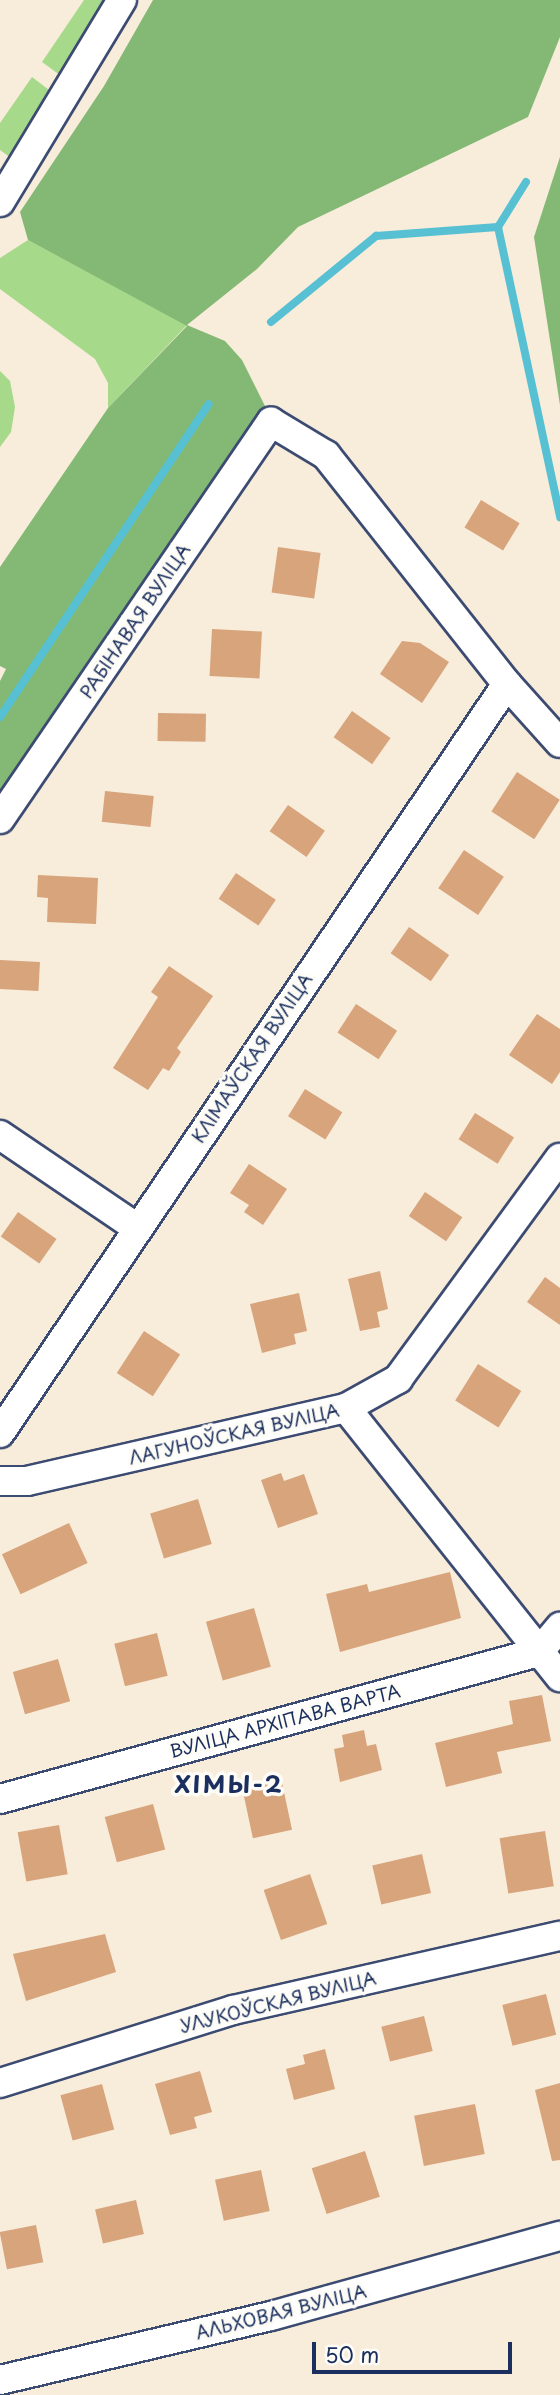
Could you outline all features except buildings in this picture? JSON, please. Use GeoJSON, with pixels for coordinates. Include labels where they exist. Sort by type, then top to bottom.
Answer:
{"type":"FeatureCollection","features":[{"type":"Feature","properties":{"kind":"street"},"geometry":{"type":"LineString","coordinates":[[0,202],[122,0]]}},
{"type":"Feature","properties":{"kind":"street","name":"РАБІНАВАЯ ВУЛІЦА"},"geometry":{"type":"LineString","coordinates":[[0,819],[271,422],[326,455],[507,684]]}},
{"type":"Feature","properties":{"kind":"street"},"geometry":{"type":"LineString","coordinates":[[507,684],[560,743]]}},
{"type":"Feature","properties":{"kind":"street","name":"КЛІМАЎСКАЯ ВУЛІЦА"},"geometry":{"type":"LineString","coordinates":[[0,1433],[136,1227],[507,684]]}},
{"type":"Feature","properties":{"kind":"street"},"geometry":{"type":"LineString","coordinates":[[0,1135],[136,1227]]}},
{"type":"Feature","properties":{"kind":"street","name":"ЛАГУНОЎСКАЯ ВУЛІЦА"},"geometry":{"type":"LineString","coordinates":[[0,1481],[27,1481],[346,1408],[398,1379],[560,1158]]}},
{"type":"Feature","properties":{"kind":"street"},"geometry":{"type":"LineString","coordinates":[[346,1408],[560,1677]]}},
{"type":"Feature","properties":{"kind":"street"},"geometry":{"type":"LineString","coordinates":[[539,1652],[560,1627]]}},
{"type":"Feature","properties":{"kind":"street","name":"ВУЛІЦА АРХІПАВА ВАРТА"},"geometry":{"type":"LineString","coordinates":[[0,1799],[539,1652]]}},
{"type":"Feature","properties":{"kind":"street","name":"УЛУКОЎСКАЯ ВУЛІЦА"},"geometry":{"type":"LineString","coordinates":[[0,2083],[233,2010],[560,1936]]}},
{"type":"Feature","properties":{"kind":"street","name":"АЛЬХОВАЯ ВУЛІЦА"},"geometry":{"type":"LineString","coordinates":[[0,2380],[271,2316],[560,2236]]}},
{"type":"Feature","properties":{"kind":"green space"},"geometry":{"type":"Polygon","coordinates":[[[84,0],[114,0],[64,78],[42,62],[84,0]]]}},
{"type":"Feature","properties":{"kind":"green space"},"geometry":{"type":"Polygon","coordinates":[[[153,0],[560,0],[560,37],[528,117],[298,227],[257,269],[187,325],[225,341],[242,360],[265,406],[0,795],[0,681],[6,669],[0,666],[0,567],[108,408],[187,326],[28,240],[20,212],[104,86],[153,0]]]}},
{"type":"Feature","properties":{"kind":"green space"},"geometry":{"type":"Polygon","coordinates":[[[32,77],[53,93],[11,158],[0,150],[0,123],[32,77]]]}},
{"type":"Feature","properties":{"kind":"green space"},"geometry":{"type":"Polygon","coordinates":[[[560,157],[560,405],[534,237],[560,157]]]}},
{"type":"Feature","properties":{"kind":"green space"},"geometry":{"type":"Polygon","coordinates":[[[28,240],[187,325],[108,408],[108,383],[95,359],[0,289],[0,258],[28,240]]]}},
{"type":"Feature","properties":{"kind":"green space"},"geometry":{"type":"Polygon","coordinates":[[[0,371],[10,381],[15,407],[11,432],[0,447],[0,371]]]}},
{"type":"Feature","properties":{"kind":"waterway"},"geometry":{"type":"LineString","coordinates":[[526,182],[498,227],[560,517]]}},
{"type":"Feature","properties":{"kind":"waterway"},"geometry":{"type":"LineString","coordinates":[[271,322],[376,236],[498,227]]}},
{"type":"Feature","properties":{"kind":"waterway"},"geometry":{"type":"LineString","coordinates":[[0,717],[209,404]]}},
{"type":"Feature","properties":{"kind":"district","name":"ХІМЫ-2"},"geometry":{"type":"Point","coordinates":[229,1784]}}]}
